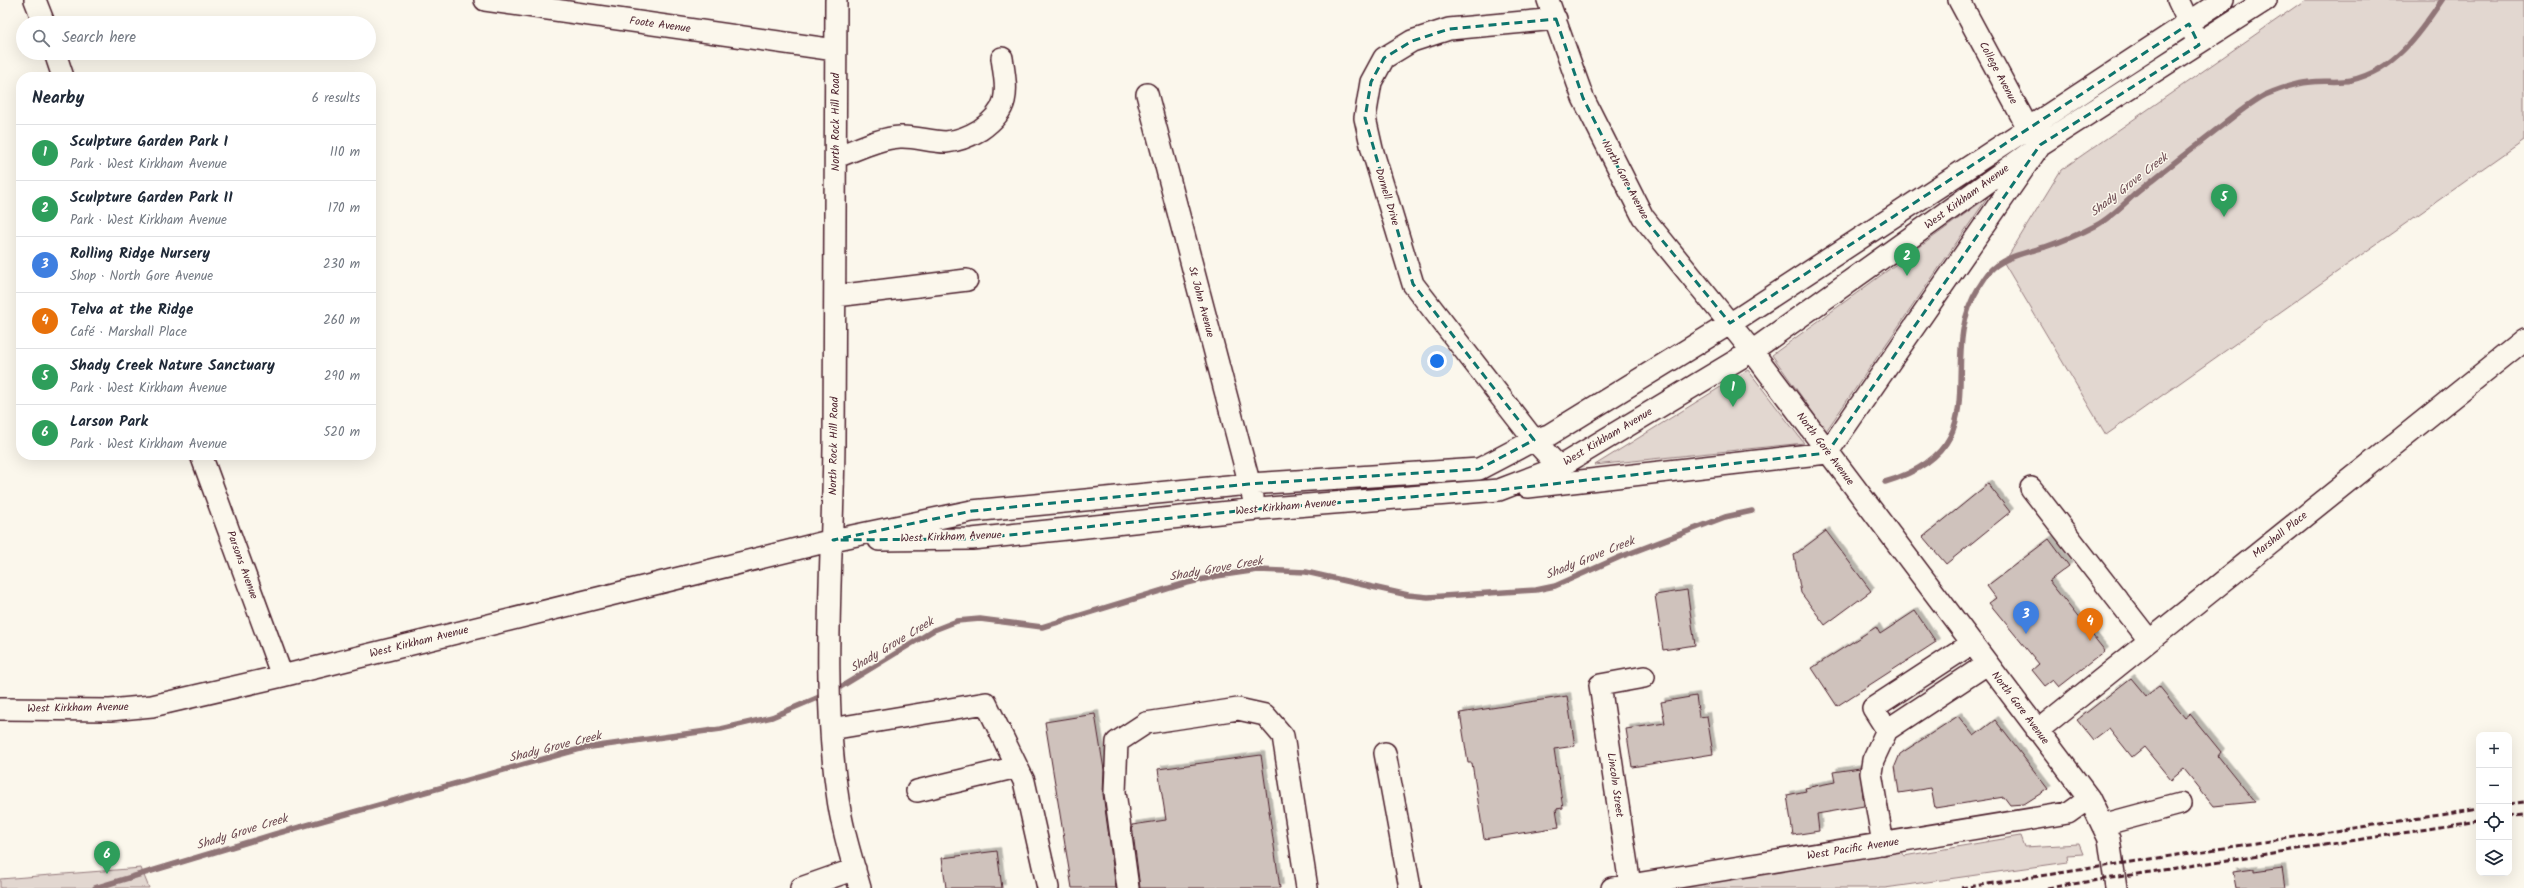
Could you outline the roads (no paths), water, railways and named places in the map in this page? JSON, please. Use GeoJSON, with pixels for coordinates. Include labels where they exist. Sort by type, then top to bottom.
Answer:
{"type":"FeatureCollection","features":[{"type":"Feature","properties":{"kind":"street"},"geometry":{"type":"LineString","coordinates":[[35,0],[41,16]]}},
{"type":"Feature","properties":{"kind":"street","name":"Foote Avenue"},"geometry":{"type":"LineString","coordinates":[[485,0],[835,50]]}},
{"type":"Feature","properties":{"kind":"street","name":"North Rock Hill Road"},"geometry":{"type":"LineString","coordinates":[[836,0],[836,296],[830,658],[831,722],[837,794],[858,879]]}},
{"type":"Feature","properties":{"kind":"street","name":"North Gore Avenue"},"geometry":{"type":"LineString","coordinates":[[1548,0],[1583,98],[1643,216],[1752,351],[2036,731],[2089,798],[2109,839],[2116,888]]}},
{"type":"Feature","properties":{"kind":"street","name":"College Avenue"},"geometry":{"type":"LineString","coordinates":[[1959,0],[2028,128],[2040,145]]}},
{"type":"Feature","properties":{"kind":"street"},"geometry":{"type":"LineString","coordinates":[[2178,0],[2199,45]]}},
{"type":"Feature","properties":{"kind":"street","name":"West Kirkham Avenue"},"geometry":{"type":"LineString","coordinates":[[0,709],[110,710],[152,706],[282,676],[833,540],[972,511],[1249,484],[1479,469],[1534,440],[1549,436],[1730,323],[2189,24],[2223,0]]}},
{"type":"Feature","properties":{"kind":"street","name":"West Kirkham Avenue"},"geometry":{"type":"LineString","coordinates":[[833,540],[972,539],[1257,509],[1499,490],[1558,467],[1752,351],[2040,145],[2199,45],[2266,0]]}},
{"type":"Feature","properties":{"kind":"street","name":"Dornell Drive"},"geometry":{"type":"LineString","coordinates":[[1556,19],[1449,30],[1412,41],[1384,58],[1370,82],[1366,118],[1372,149],[1413,284],[1534,440],[1558,467]]}},
{"type":"Feature","properties":{"kind":"street"},"geometry":{"type":"LineString","coordinates":[[836,157],[899,137],[945,142],[957,141],[974,133],[996,119],[1003,108],[1006,85],[1002,58]]}},
{"type":"Feature","properties":{"kind":"street"},"geometry":{"type":"LineString","coordinates":[[58,60],[62,72]]}},
{"type":"Feature","properties":{"kind":"street","name":"St John Avenue"},"geometry":{"type":"LineString","coordinates":[[1147,94],[1249,484],[1257,509]]}},
{"type":"Feature","properties":{"kind":"street"},"geometry":{"type":"LineString","coordinates":[[1499,490],[1827,453],[2040,145]]}},
{"type":"Feature","properties":{"kind":"street"},"geometry":{"type":"LineString","coordinates":[[836,296],[967,280]]}},
{"type":"Feature","properties":{"kind":"street","name":"Marshall Place"},"geometry":{"type":"LineString","coordinates":[[2036,731],[2524,340]]}},
{"type":"Feature","properties":{"kind":"street","name":"Parsons Avenue"},"geometry":{"type":"LineString","coordinates":[[203,460],[282,676]]}},
{"type":"Feature","properties":{"kind":"street"},"geometry":{"type":"LineString","coordinates":[[2031,488],[2149,640]]}},
{"type":"Feature","properties":{"kind":"street"},"geometry":{"type":"LineString","coordinates":[[1887,730],[1873,708],[1971,644]]}},
{"type":"Feature","properties":{"kind":"street"},"geometry":{"type":"LineString","coordinates":[[1883,844],[1871,773],[1873,760],[1887,730],[1987,664]]}},
{"type":"Feature","properties":{"kind":"street","name":"Lincoln Street"},"geometry":{"type":"LineString","coordinates":[[1621,887],[1600,685],[1644,677]]}},
{"type":"Feature","properties":{"kind":"street"},"geometry":{"type":"LineString","coordinates":[[831,722],[986,703],[1024,781],[1048,888]]}},
{"type":"Feature","properties":{"kind":"street"},"geometry":{"type":"LineString","coordinates":[[1128,888],[1115,792],[1117,742],[1146,723],[1238,709],[1265,715],[1283,736],[1307,888]]}},
{"type":"Feature","properties":{"kind":"street"},"geometry":{"type":"LineString","coordinates":[[1386,753],[1410,888]]}},
{"type":"Feature","properties":{"kind":"street"},"geometry":{"type":"LineString","coordinates":[[917,792],[1017,767]]}},
{"type":"Feature","properties":{"kind":"street","name":"West Pacific Avenue"},"geometry":{"type":"LineString","coordinates":[[1621,887],[2068,813],[2089,798]]}},
{"type":"Feature","properties":{"kind":"street"},"geometry":{"type":"LineString","coordinates":[[2102,825],[2180,804]]}},
{"type":"Feature","properties":{"kind":"street"},"geometry":{"type":"LineString","coordinates":[[801,888],[858,879]]}},
{"type":"Feature","properties":{"kind":"waterway","name":"Shady Grove Creek"},"geometry":{"type":"LineString","coordinates":[[1885,482],[1922,466],[1944,447],[1955,424],[1959,399],[1961,344],[1966,315],[1979,287],[1987,274],[1993,268],[2011,257],[2065,240],[2102,222],[2206,138],[2246,107],[2265,95],[2299,84],[2316,81],[2351,80],[2380,68],[2393,60],[2404,49],[2424,26],[2442,0]]}},
{"type":"Feature","properties":{"kind":"waterway","name":"Shady Grove Creek"},"geometry":{"type":"LineString","coordinates":[[834,691],[934,630],[957,621],[980,619],[1042,627],[1183,584],[1217,576],[1258,570],[1306,572],[1408,595],[1428,597],[1536,590],[1555,586],[1620,557],[1725,517],[1752,511]]}},
{"type":"Feature","properties":{"kind":"waterway","name":"Shady Grove Creek"},"geometry":{"type":"LineString","coordinates":[[95,888],[275,834],[584,748],[721,729],[772,717],[824,695]]}},
{"type":"Feature","properties":{"kind":"railway"},"geometry":{"type":"LineString","coordinates":[[2512,804],[2524,802]]}},
{"type":"Feature","properties":{"kind":"railway"},"geometry":{"type":"LineString","coordinates":[[1961,888],[2476,809]]}},
{"type":"Feature","properties":{"kind":"railway"},"geometry":{"type":"LineString","coordinates":[[2512,816],[2524,814]]}},
{"type":"Feature","properties":{"kind":"railway"},"geometry":{"type":"LineString","coordinates":[[2047,888],[2476,821]]}},
{"type":"Feature","properties":{"kind":"place","name":"Shady Creek Nature Sanctuary"},"geometry":{"type":"Point","coordinates":[2224,217]}},
{"type":"Feature","properties":{"kind":"place","name":"Sculpture Garden Park II"},"geometry":{"type":"Point","coordinates":[1907,276]}},
{"type":"Feature","properties":{"kind":"place","name":"Sculpture Garden Park I"},"geometry":{"type":"Point","coordinates":[1733,407]}},
{"type":"Feature","properties":{"kind":"place","name":"Rolling Ridge Nursery"},"geometry":{"type":"Point","coordinates":[2026,634]}},
{"type":"Feature","properties":{"kind":"place","name":"Telva at the Ridge"},"geometry":{"type":"Point","coordinates":[2090,641]}},
{"type":"Feature","properties":{"kind":"place","name":"Larson Park"},"geometry":{"type":"Point","coordinates":[107,874]}}]}
